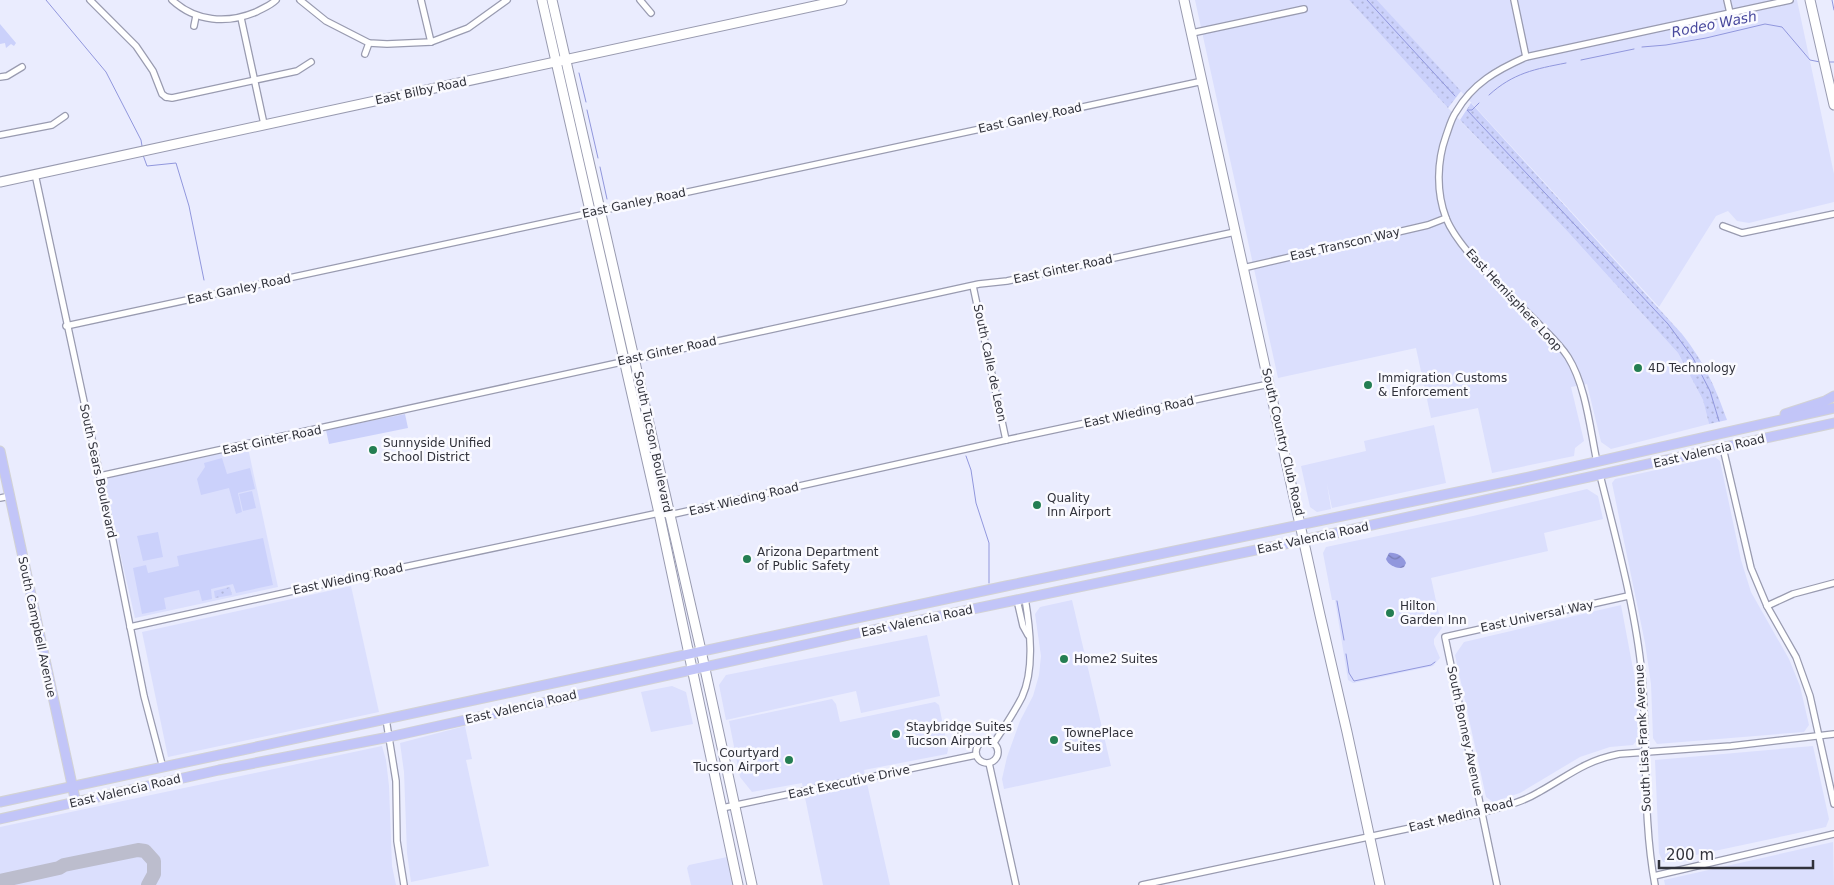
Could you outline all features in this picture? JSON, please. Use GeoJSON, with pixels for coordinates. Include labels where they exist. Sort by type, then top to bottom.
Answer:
{"type":"FeatureCollection","features":[{"type":"Feature","properties":{"kind":"main road","name":"South Tucson Boulevard"},"geometry":{"type":"LineString","coordinates":[[542,0],[659,513],[738,885]]}},
{"type":"Feature","properties":{"kind":"main road","name":"South Tucson Boulevard"},"geometry":{"type":"LineString","coordinates":[[552,0],[635,358],[752,885]]}},
{"type":"Feature","properties":{"kind":"main road","name":"East Bilby Road"},"geometry":{"type":"LineString","coordinates":[[0,182],[556,62],[808,4],[842,0]]}},
{"type":"Feature","properties":{"kind":"main road","name":"South Country Club Road"},"geometry":{"type":"LineString","coordinates":[[1184,0],[1380,885]]}},
{"type":"Feature","properties":{"kind":"main road"},"geometry":{"type":"LineString","coordinates":[[1810,0],[1834,105]]}},
{"type":"Feature","properties":{"kind":"main road"},"geometry":{"type":"LineString","coordinates":[[1744,429],[1825,401],[1834,396]]}},
{"type":"Feature","properties":{"kind":"main road","name":"East Valencia Road"},"geometry":{"type":"LineString","coordinates":[[0,802],[1597,462],[1834,408]]}},
{"type":"Feature","properties":{"kind":"main road","name":"East Valencia Road"},"geometry":{"type":"LineString","coordinates":[[0,819],[219,770],[389,737],[552,699],[858,633],[1304,540],[1834,423]]}},
{"type":"Feature","properties":{"kind":"main road","name":"South Campbell Avenue"},"geometry":{"type":"LineString","coordinates":[[0,451],[76,802]]}},
{"type":"Feature","properties":{"kind":"main road"},"geometry":{"type":"LineString","coordinates":[[1597,462],[1600,475]]}},
{"type":"Feature","properties":{"kind":"main road"},"geometry":{"type":"LineString","coordinates":[[1149,557],[1152,572]]}},
{"type":"Feature","properties":{"kind":"main road"},"geometry":{"type":"LineString","coordinates":[[1018,584],[1021,599]]}},
{"type":"Feature","properties":{"kind":"main road"},"geometry":{"type":"LineString","coordinates":[[855,619],[858,633]]}},
{"type":"Feature","properties":{"kind":"main road"},"geometry":{"type":"LineString","coordinates":[[549,684],[552,699]]}},
{"type":"Feature","properties":{"kind":"street"},"geometry":{"type":"LineString","coordinates":[[90,0],[136,46],[153,71],[164,99],[297,71],[311,62]]}},
{"type":"Feature","properties":{"kind":"street"},"geometry":{"type":"LineString","coordinates":[[172,0],[182,9],[196,16],[212,19],[241,18],[272,4],[276,0]]}},
{"type":"Feature","properties":{"kind":"street"},"geometry":{"type":"LineString","coordinates":[[300,0],[326,21],[369,43],[431,42],[468,28],[506,0]]}},
{"type":"Feature","properties":{"kind":"street"},"geometry":{"type":"LineString","coordinates":[[421,0],[431,42]]}},
{"type":"Feature","properties":{"kind":"street"},"geometry":{"type":"LineString","coordinates":[[640,0],[651,13]]}},
{"type":"Feature","properties":{"kind":"street"},"geometry":{"type":"LineString","coordinates":[[1514,0],[1526,57]]}},
{"type":"Feature","properties":{"kind":"street"},"geometry":{"type":"LineString","coordinates":[[1727,0],[1730,13]]}},
{"type":"Feature","properties":{"kind":"street","name":"East Hemisphere Loop"},"geometry":{"type":"LineString","coordinates":[[1597,462],[1580,385],[1567,355],[1551,336],[1481,266],[1463,245],[1446,218],[1438,186],[1442,148],[1455,112],[1473,90],[1497,70],[1526,57],[1790,0]]}},
{"type":"Feature","properties":{"kind":"street"},"geometry":{"type":"LineString","coordinates":[[1192,33],[1304,9]]}},
{"type":"Feature","properties":{"kind":"street"},"geometry":{"type":"LineString","coordinates":[[194,26],[196,16]]}},
{"type":"Feature","properties":{"kind":"street"},"geometry":{"type":"LineString","coordinates":[[241,18],[264,124]]}},
{"type":"Feature","properties":{"kind":"street"},"geometry":{"type":"LineString","coordinates":[[365,54],[369,43]]}},
{"type":"Feature","properties":{"kind":"street"},"geometry":{"type":"LineString","coordinates":[[0,77],[7,76],[22,67]]}},
{"type":"Feature","properties":{"kind":"street","name":"East Ganley Road"},"geometry":{"type":"LineString","coordinates":[[66,326],[1203,81]]}},
{"type":"Feature","properties":{"kind":"street"},"geometry":{"type":"LineString","coordinates":[[0,135],[52,125],[65,116]]}},
{"type":"Feature","properties":{"kind":"street","name":"South Sears Boulevard"},"geometry":{"type":"LineString","coordinates":[[35,174],[66,326],[100,476],[144,696],[163,768]]}},
{"type":"Feature","properties":{"kind":"street"},"geometry":{"type":"LineString","coordinates":[[1723,226],[1742,233],[1834,214]]}},
{"type":"Feature","properties":{"kind":"street","name":"East Transcon Way"},"geometry":{"type":"LineString","coordinates":[[1243,268],[1428,225],[1446,218]]}},
{"type":"Feature","properties":{"kind":"street","name":"East Ginter Road"},"geometry":{"type":"LineString","coordinates":[[100,476],[325,428],[624,360],[974,286],[1018,279],[1235,232]]}},
{"type":"Feature","properties":{"kind":"street","name":"South Calle de Leon"},"geometry":{"type":"LineString","coordinates":[[974,286],[1006,440]]}},
{"type":"Feature","properties":{"kind":"street","name":"East Wieding Road"},"geometry":{"type":"LineString","coordinates":[[130,627],[659,513],[669,516],[1006,440],[1269,384]]}},
{"type":"Feature","properties":{"kind":"street"},"geometry":{"type":"LineString","coordinates":[[1723,448],[1751,568],[1767,606],[1796,657],[1810,696],[1834,804]]}},
{"type":"Feature","properties":{"kind":"street","name":"South Lisa Frank Avenue"},"geometry":{"type":"LineString","coordinates":[[1600,475],[1628,596],[1641,674],[1647,816],[1655,885]]}},
{"type":"Feature","properties":{"kind":"street"},"geometry":{"type":"LineString","coordinates":[[0,498],[10,496]]}},
{"type":"Feature","properties":{"kind":"street"},"geometry":{"type":"LineString","coordinates":[[1767,606],[1792,594],[1834,584]]}},
{"type":"Feature","properties":{"kind":"street","name":"East Universal Way"},"geometry":{"type":"LineString","coordinates":[[1445,637],[1628,596]]}},
{"type":"Feature","properties":{"kind":"street"},"geometry":{"type":"LineString","coordinates":[[993,744],[1022,697],[1029,678],[1031,656],[1029,637],[1023,626],[1021,599]]}},
{"type":"Feature","properties":{"kind":"street","name":"South Bonney Avenue"},"geometry":{"type":"LineString","coordinates":[[1445,637],[1497,885]]}},
{"type":"Feature","properties":{"kind":"street"},"geometry":{"type":"LineString","coordinates":[[386,719],[396,781],[397,843],[404,885]]}},
{"type":"Feature","properties":{"kind":"street","name":"East Medina Road"},"geometry":{"type":"LineString","coordinates":[[1142,885],[1481,813],[1515,804],[1539,793],[1571,772],[1593,761],[1619,754],[1732,746],[1834,734]]}},
{"type":"Feature","properties":{"kind":"street"},"geometry":{"type":"LineString","coordinates":[[988,741],[993,744],[997,748],[998,755],[994,761],[989,763],[980,761],[976,755],[976,748],[981,743],[988,741]]}},
{"type":"Feature","properties":{"kind":"street","name":"East Executive Drive"},"geometry":{"type":"LineString","coordinates":[[722,808],[976,755]]}},
{"type":"Feature","properties":{"kind":"street"},"geometry":{"type":"LineString","coordinates":[[989,763],[1016,885]]}},
{"type":"Feature","properties":{"kind":"street"},"geometry":{"type":"LineString","coordinates":[[1654,876],[1834,834]]}},
{"type":"Feature","properties":{"kind":"shaded area"},"geometry":{"type":"Polygon","coordinates":[[[1195,0],[1349,0],[1448,108],[1568,232],[1678,353],[1703,400],[1709,424],[1611,449],[1601,442],[1587,384],[1571,387],[1584,441],[1575,448],[1574,456],[1492,473],[1478,408],[1431,418],[1416,348],[1278,378],[1195,0]]]}},
{"type":"Feature","properties":{"kind":"shaded area"},"geometry":{"type":"Polygon","coordinates":[[[1349,0],[1377,0],[1461,91],[1448,108],[1349,0]]]}},
{"type":"Feature","properties":{"kind":"shaded area"},"geometry":{"type":"Polygon","coordinates":[[[1377,0],[1797,0],[1834,174],[1834,202],[1749,223],[1737,221],[1728,211],[1716,216],[1659,307],[1377,0]]]}},
{"type":"Feature","properties":{"kind":"shaded area"},"geometry":{"type":"Polygon","coordinates":[[[0,24],[16,43],[14,46],[11,44],[6,48],[5,43],[0,44],[0,24]]]}},
{"type":"Feature","properties":{"kind":"shaded area"},"geometry":{"type":"Polygon","coordinates":[[[1471,103],[1682,334],[1697,354],[1708,375],[1727,420],[1709,424],[1703,400],[1678,353],[1568,232],[1460,120],[1471,103]]]}},
{"type":"Feature","properties":{"kind":"shaded area"},"geometry":{"type":"Polygon","coordinates":[[[405,414],[408,428],[329,444],[326,430],[405,414]]]}},
{"type":"Feature","properties":{"kind":"shaded area"},"geometry":{"type":"Polygon","coordinates":[[[1434,425],[1446,483],[1332,508],[1327,484],[1331,509],[1317,512],[1310,507],[1301,466],[1366,451],[1364,441],[1434,425]]]}},
{"type":"Feature","properties":{"kind":"shaded area"},"geometry":{"type":"Polygon","coordinates":[[[248,448],[278,587],[135,618],[103,479],[248,448]]]}},
{"type":"Feature","properties":{"kind":"shaded area"},"geometry":{"type":"Polygon","coordinates":[[[1715,457],[1720,461],[1741,560],[1751,592],[1789,659],[1800,686],[1809,725],[1804,732],[1657,744],[1653,738],[1651,684],[1645,643],[1612,483],[1615,479],[1715,457]]]}},
{"type":"Feature","properties":{"kind":"shaded area"},"geometry":{"type":"Polygon","coordinates":[[[222,458],[227,474],[250,468],[255,489],[238,493],[242,512],[236,514],[229,488],[201,495],[197,479],[205,467],[204,463],[222,458]]]}},
{"type":"Feature","properties":{"kind":"shaded area"},"geometry":{"type":"Polygon","coordinates":[[[1587,489],[1598,496],[1603,519],[1544,533],[1548,551],[1431,578],[1442,628],[1434,639],[1434,644],[1440,658],[1433,666],[1353,683],[1348,680],[1335,600],[1332,600],[1323,553],[1326,547],[1473,516],[1587,489]]]}},
{"type":"Feature","properties":{"kind":"shaded area"},"geometry":{"type":"Polygon","coordinates":[[[252,491],[256,508],[243,511],[239,494],[252,491]]]}},
{"type":"Feature","properties":{"kind":"shaded area"},"geometry":{"type":"Polygon","coordinates":[[[158,532],[163,557],[143,561],[137,536],[158,532]]]}},
{"type":"Feature","properties":{"kind":"shaded area"},"geometry":{"type":"Polygon","coordinates":[[[263,538],[273,585],[236,593],[233,584],[211,589],[212,599],[202,601],[199,590],[164,598],[166,609],[142,614],[133,568],[146,565],[148,573],[179,566],[177,556],[263,538]]]}},
{"type":"Feature","properties":{"kind":"shaded area"},"geometry":{"type":"Polygon","coordinates":[[[351,586],[379,712],[168,757],[142,632],[351,586]]]}},
{"type":"Feature","properties":{"kind":"shaded area"},"geometry":{"type":"Polygon","coordinates":[[[230,587],[232,595],[215,598],[214,591],[230,587]]]}},
{"type":"Feature","properties":{"kind":"shaded area"},"geometry":{"type":"Polygon","coordinates":[[[1072,600],[1111,766],[1004,789],[1002,779],[1007,757],[1020,721],[1033,696],[1039,675],[1041,656],[1035,614],[1040,607],[1072,600]]]}},
{"type":"Feature","properties":{"kind":"shaded area"},"geometry":{"type":"Polygon","coordinates":[[[1621,605],[1637,690],[1638,739],[1633,745],[1610,747],[1580,757],[1520,793],[1493,802],[1486,797],[1455,655],[1464,642],[1621,605]]]}},
{"type":"Feature","properties":{"kind":"shaded area"},"geometry":{"type":"Polygon","coordinates":[[[927,635],[940,696],[861,713],[856,691],[726,720],[719,685],[726,675],[927,635]]]}},
{"type":"Feature","properties":{"kind":"shaded area"},"geometry":{"type":"Polygon","coordinates":[[[672,686],[686,692],[693,724],[651,732],[641,692],[672,686]]]}},
{"type":"Feature","properties":{"kind":"shaded area"},"geometry":{"type":"Polygon","coordinates":[[[832,699],[836,704],[840,722],[935,702],[939,705],[948,750],[947,754],[864,770],[890,885],[823,885],[802,783],[752,792],[740,777],[729,721],[832,699]]]}},
{"type":"Feature","properties":{"kind":"shaded area"},"geometry":{"type":"Polygon","coordinates":[[[465,726],[472,759],[466,760],[489,866],[411,882],[407,853],[404,772],[400,743],[465,726]]]}},
{"type":"Feature","properties":{"kind":"shaded area"},"geometry":{"type":"Polygon","coordinates":[[[382,746],[386,760],[389,786],[392,866],[396,885],[0,885],[0,827],[382,746]]]}},
{"type":"Feature","properties":{"kind":"shaded area"},"geometry":{"type":"Polygon","coordinates":[[[1813,746],[1829,819],[1826,827],[1663,862],[1659,853],[1655,760],[1813,746]]]}},
{"type":"Feature","properties":{"kind":"shaded area"},"geometry":{"type":"Polygon","coordinates":[[[1833,842],[1834,885],[1665,885],[1664,880],[1833,842]]]}},
{"type":"Feature","properties":{"kind":"shaded area"},"geometry":{"type":"Polygon","coordinates":[[[727,857],[733,885],[691,885],[687,868],[689,865],[727,857]]]}},
{"type":"Feature","properties":{"kind":"water"},"geometry":{"type":"Polygon","coordinates":[[[1389,553],[1401,556],[1406,563],[1404,567],[1396,567],[1389,563],[1386,559],[1389,553]]]}},
{"type":"Feature","properties":{"kind":"waterway"},"geometry":{"type":"LineString","coordinates":[[46,0],[106,72],[141,140],[142,146]]}},
{"type":"Feature","properties":{"kind":"waterway","name":"Rodeo Wash"},"geometry":{"type":"LineString","coordinates":[[1367,0],[1455,96]]}},
{"type":"Feature","properties":{"kind":"waterway"},"geometry":{"type":"LineString","coordinates":[[1832,0],[1834,10]]}},
{"type":"Feature","properties":{"kind":"waterway","name":"Rodeo Wash"},"geometry":{"type":"LineString","coordinates":[[1642,47],[1706,38],[1765,24],[1782,27],[1810,60],[1820,62]]}},
{"type":"Feature","properties":{"kind":"waterway","name":"Rodeo Wash"},"geometry":{"type":"LineString","coordinates":[[1581,60],[1634,49]]}},
{"type":"Feature","properties":{"kind":"waterway","name":"Rodeo Wash"},"geometry":{"type":"LineString","coordinates":[[1829,62],[1834,62]]}},
{"type":"Feature","properties":{"kind":"waterway","name":"Rodeo Wash"},"geometry":{"type":"LineString","coordinates":[[1489,95],[1507,82],[1525,73],[1566,63]]}},
{"type":"Feature","properties":{"kind":"waterway"},"geometry":{"type":"LineString","coordinates":[[579,73],[586,102]]}},
{"type":"Feature","properties":{"kind":"waterway"},"geometry":{"type":"LineString","coordinates":[[1479,103],[1472,110],[1467,110],[1668,324],[1693,358],[1710,391],[1719,421]]}},
{"type":"Feature","properties":{"kind":"waterway"},"geometry":{"type":"LineString","coordinates":[[587,110],[598,158]]}},
{"type":"Feature","properties":{"kind":"waterway"},"geometry":{"type":"LineString","coordinates":[[143,155],[147,166],[176,163],[189,206],[204,280]]}},
{"type":"Feature","properties":{"kind":"waterway"},"geometry":{"type":"LineString","coordinates":[[600,167],[607,199]]}},
{"type":"Feature","properties":{"kind":"waterway"},"geometry":{"type":"LineString","coordinates":[[966,456],[971,470],[976,503],[989,543],[989,583]]}},
{"type":"Feature","properties":{"kind":"waterway"},"geometry":{"type":"LineString","coordinates":[[1337,601],[1344,640]]}},
{"type":"Feature","properties":{"kind":"waterway"},"geometry":{"type":"LineString","coordinates":[[1346,654],[1349,673],[1354,681],[1431,665],[1435,662]]}},
{"type":"Feature","properties":{"kind":"taxiway"},"geometry":{"type":"LineString","coordinates":[[0,881],[59,868],[64,865],[138,850],[145,851],[154,861],[154,874],[148,885]]}},
{"type":"Feature","properties":{"kind":"place","name":"4D Technology"},"geometry":{"type":"Point","coordinates":[1638,368]}},
{"type":"Feature","properties":{"kind":"place","name":"Immigration Customs & Enforcement"},"geometry":{"type":"Point","coordinates":[1368,385]}},
{"type":"Feature","properties":{"kind":"place","name":"Sunnyside Unified School District"},"geometry":{"type":"Point","coordinates":[373,450]}},
{"type":"Feature","properties":{"kind":"place","name":"Quality Inn Airport"},"geometry":{"type":"Point","coordinates":[1037,505]}},
{"type":"Feature","properties":{"kind":"place","name":"Arizona Department of Public Safety"},"geometry":{"type":"Point","coordinates":[747,559]}},
{"type":"Feature","properties":{"kind":"place","name":"Hilton Garden Inn"},"geometry":{"type":"Point","coordinates":[1390,613]}},
{"type":"Feature","properties":{"kind":"place","name":"Home2 Suites"},"geometry":{"type":"Point","coordinates":[1064,659]}},
{"type":"Feature","properties":{"kind":"place","name":"Staybridge Suites Tucson Airport"},"geometry":{"type":"Point","coordinates":[896,734]}},
{"type":"Feature","properties":{"kind":"place","name":"TownePlace Suites"},"geometry":{"type":"Point","coordinates":[1054,740]}},
{"type":"Feature","properties":{"kind":"place","name":"Courtyard Tucson Airport"},"geometry":{"type":"Point","coordinates":[789,760]}}]}
